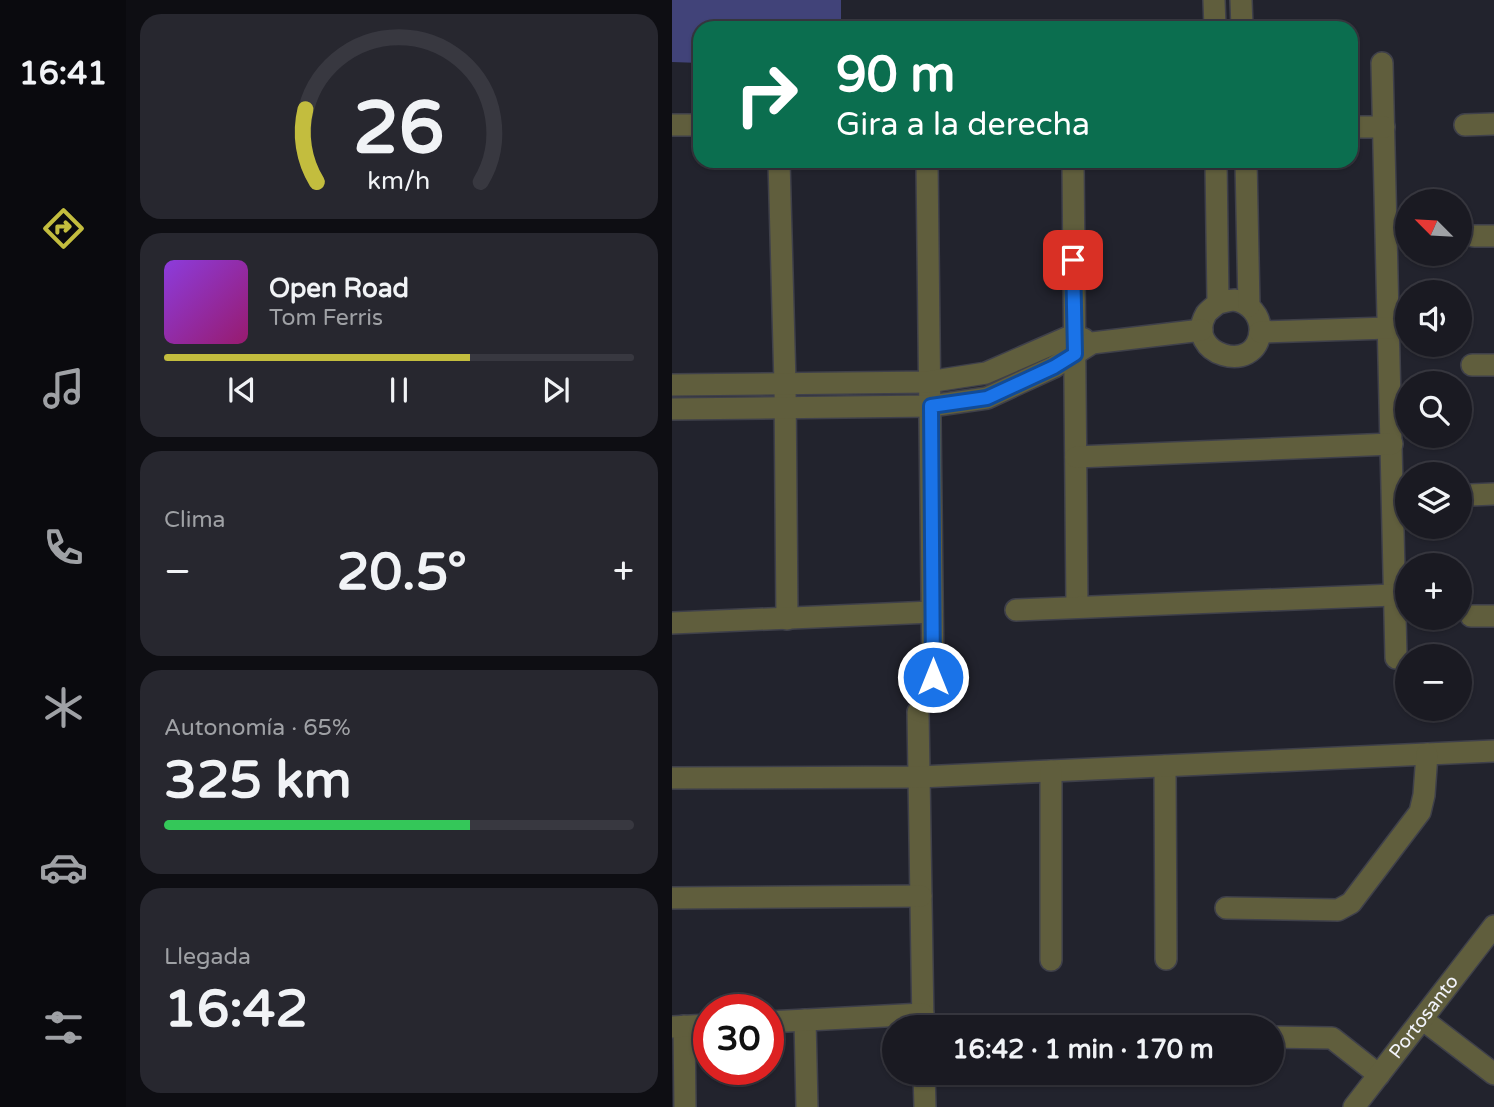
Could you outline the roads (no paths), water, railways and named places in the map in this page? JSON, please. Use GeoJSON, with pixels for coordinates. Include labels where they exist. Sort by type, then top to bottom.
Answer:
{"type":"FeatureCollection","features":[{"type":"Feature","properties":{"kind":"street"},"geometry":{"type":"LineString","coordinates":[[1215,15],[1242,15]]}},
{"type":"Feature","properties":{"kind":"street"},"geometry":{"type":"LineString","coordinates":[[1382,63],[1396,644]]}},
{"type":"Feature","properties":{"kind":"street"},"geometry":{"type":"LineString","coordinates":[[1465,125],[1494,124]]}},
{"type":"Feature","properties":{"kind":"street"},"geometry":{"type":"LineString","coordinates":[[672,125],[693,125]]}},
{"type":"Feature","properties":{"kind":"street"},"geometry":{"type":"LineString","coordinates":[[1358,127],[1384,127]]}},
{"type":"Feature","properties":{"kind":"street"},"geometry":{"type":"LineString","coordinates":[[779,168],[787,619]]}},
{"type":"Feature","properties":{"kind":"street"},"geometry":{"type":"LineString","coordinates":[[927,168],[933,677]]}},
{"type":"Feature","properties":{"kind":"street"},"geometry":{"type":"LineString","coordinates":[[1073,168],[1080,344],[1076,457],[1077,607]]}},
{"type":"Feature","properties":{"kind":"street"},"geometry":{"type":"LineString","coordinates":[[1216,168],[1218,303]]}},
{"type":"Feature","properties":{"kind":"street"},"geometry":{"type":"LineString","coordinates":[[1245,168],[1249,306]]}},
{"type":"Feature","properties":{"kind":"street"},"geometry":{"type":"LineString","coordinates":[[1234,300],[1249,306],[1258,318],[1260,332],[1255,345],[1244,355],[1230,358],[1216,354],[1206,344],[1202,330],[1206,314],[1218,303],[1234,300]]}},
{"type":"Feature","properties":{"kind":"street"},"geometry":{"type":"LineString","coordinates":[[1260,332],[1389,328]]}},
{"type":"Feature","properties":{"kind":"street"},"geometry":{"type":"LineString","coordinates":[[672,385],[929,382],[986,373],[1080,344],[1202,330]]}},
{"type":"Feature","properties":{"kind":"street"},"geometry":{"type":"LineString","coordinates":[[672,409],[931,406],[987,398],[1054,367],[1080,344]]}},
{"type":"Feature","properties":{"kind":"street"},"geometry":{"type":"LineString","coordinates":[[1472,365],[1494,365]]}},
{"type":"Feature","properties":{"kind":"street"},"geometry":{"type":"LineString","coordinates":[[1076,457],[1392,444]]}},
{"type":"Feature","properties":{"kind":"street"},"geometry":{"type":"LineString","coordinates":[[1472,495],[1494,494]]}},
{"type":"Feature","properties":{"kind":"street"},"geometry":{"type":"LineString","coordinates":[[1016,610],[1394,595]]}},
{"type":"Feature","properties":{"kind":"street"},"geometry":{"type":"LineString","coordinates":[[672,623],[933,612]]}},
{"type":"Feature","properties":{"kind":"street"},"geometry":{"type":"LineString","coordinates":[[1472,616],[1494,616]]}},
{"type":"Feature","properties":{"kind":"street"},"geometry":{"type":"LineString","coordinates":[[918,712],[923,1015]]}},
{"type":"Feature","properties":{"kind":"street"},"geometry":{"type":"LineString","coordinates":[[672,778],[919,777],[1494,751]]}},
{"type":"Feature","properties":{"kind":"street"},"geometry":{"type":"LineString","coordinates":[[1226,908],[1338,910],[1351,903],[1420,812],[1427,754]]}},
{"type":"Feature","properties":{"kind":"street"},"geometry":{"type":"LineString","coordinates":[[1166,766],[1166,959]]}},
{"type":"Feature","properties":{"kind":"street"},"geometry":{"type":"LineString","coordinates":[[1051,771],[1051,960]]}},
{"type":"Feature","properties":{"kind":"street"},"geometry":{"type":"LineString","coordinates":[[672,898],[921,896]]}},
{"type":"Feature","properties":{"kind":"street","name":"Portosanto"},"geometry":{"type":"LineString","coordinates":[[1354,1107],[1494,926]]}},
{"type":"Feature","properties":{"kind":"street"},"geometry":{"type":"LineString","coordinates":[[1422,1019],[1494,1074]]}},
{"type":"Feature","properties":{"kind":"street"},"geometry":{"type":"LineString","coordinates":[[805,1020],[807,1107]]}},
{"type":"Feature","properties":{"kind":"street"},"geometry":{"type":"LineString","coordinates":[[784,1021],[882,1021]]}},
{"type":"Feature","properties":{"kind":"street"},"geometry":{"type":"LineString","coordinates":[[678,1026],[685,1107]]}},
{"type":"Feature","properties":{"kind":"street"},"geometry":{"type":"LineString","coordinates":[[1284,1037],[1332,1038],[1379,1075]]}},
{"type":"Feature","properties":{"kind":"street"},"geometry":{"type":"LineString","coordinates":[[924,1085],[925,1107]]}}]}
